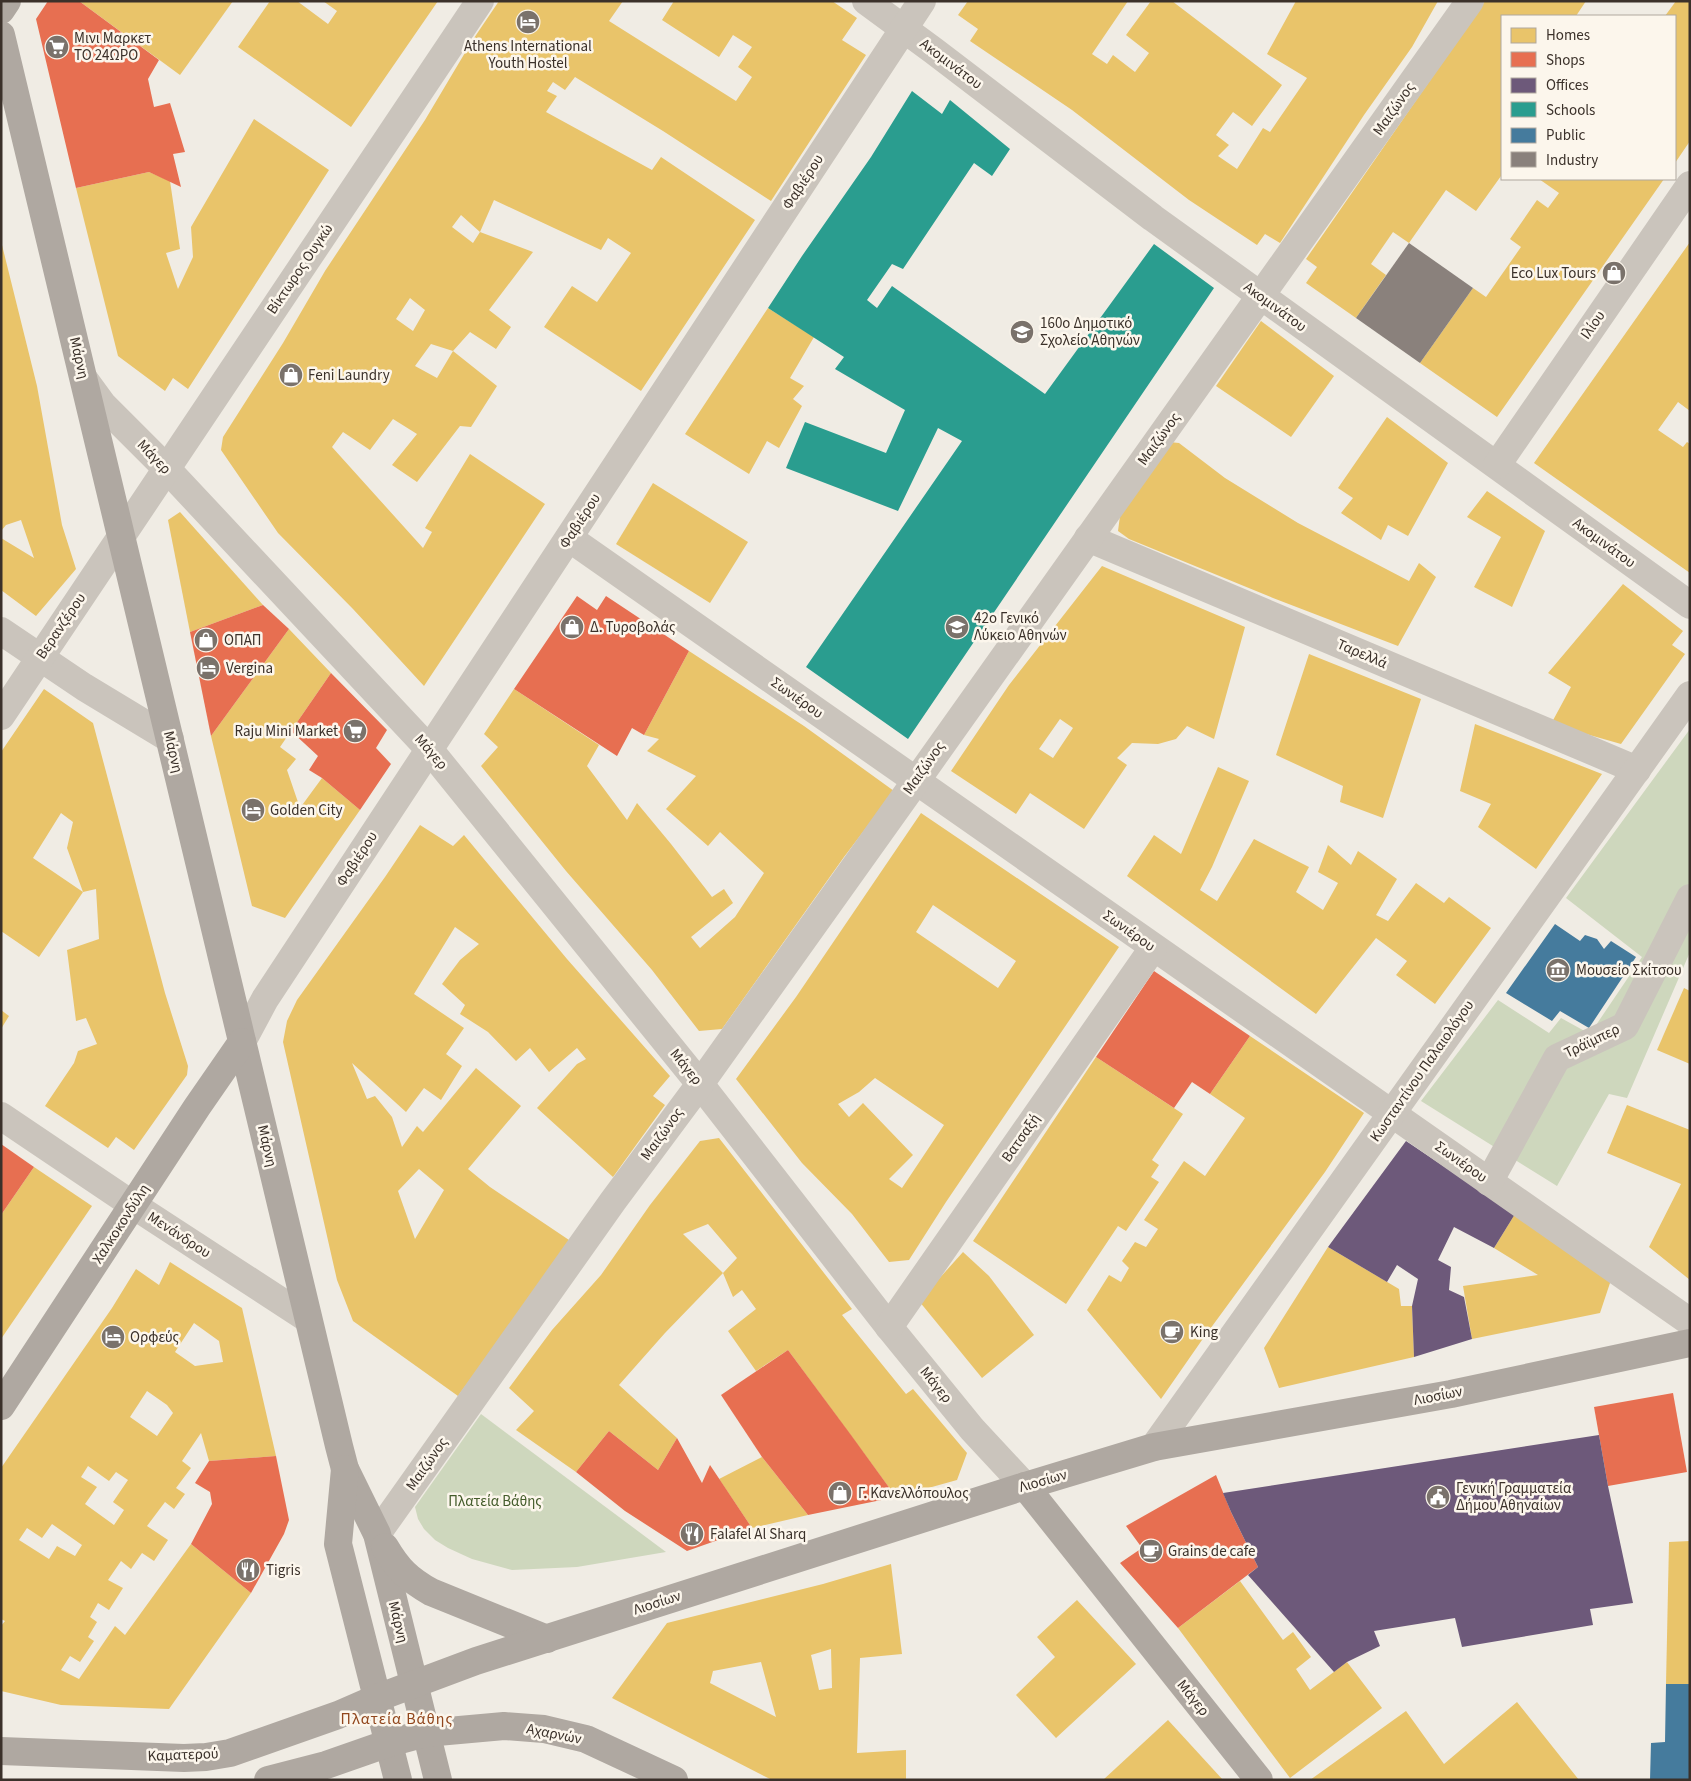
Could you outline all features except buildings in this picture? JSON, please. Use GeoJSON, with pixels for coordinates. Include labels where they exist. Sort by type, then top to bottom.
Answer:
{"type":"FeatureCollection","features":[{"type":"Feature","properties":{"kind":"main road"},"geometry":{"type":"LineString","coordinates":[[1,10],[7,1]]}},
{"type":"Feature","properties":{"kind":"main road","name":"Μάρνη"},"geometry":{"type":"LineString","coordinates":[[1,35],[345,1470],[377,1534],[438,1780]]}},
{"type":"Feature","properties":{"kind":"main road","name":"Χαλκοκονδύλη"},"geometry":{"type":"LineString","coordinates":[[1,1406],[197,1107],[242,1042]]}},
{"type":"Feature","properties":{"kind":"main road","name":"Λιοσίων"},"geometry":{"type":"LineString","coordinates":[[413,1684],[476,1661],[1154,1446],[1451,1394],[1690,1343]]}},
{"type":"Feature","properties":{"kind":"main road","name":"Μάρνη"},"geometry":{"type":"LineString","coordinates":[[345,1470],[338,1544],[398,1780]]}},
{"type":"Feature","properties":{"kind":"main road","name":"Μάγερ"},"geometry":{"type":"LineString","coordinates":[[1024,1486],[1258,1780]]}},
{"type":"Feature","properties":{"kind":"main road"},"geometry":{"type":"LineString","coordinates":[[377,1534],[402,1572],[415,1583],[431,1592],[547,1639]]}},
{"type":"Feature","properties":{"kind":"main road","name":"Καματερού"},"geometry":{"type":"LineString","coordinates":[[1,1751],[184,1758],[206,1757],[230,1753],[338,1715],[413,1684]]}},
{"type":"Feature","properties":{"kind":"main road","name":"Αχαρνών"},"geometry":{"type":"LineString","coordinates":[[273,1779],[326,1765],[426,1732],[504,1726],[563,1733],[586,1739],[674,1780]]}},
{"type":"Feature","properties":{"kind":"street","name":"Βίκτωρος Ουγκώ"},"geometry":{"type":"LineString","coordinates":[[121,537],[480,1]]}},
{"type":"Feature","properties":{"kind":"street","name":"Ακομινάτου"},"geometry":{"type":"LineString","coordinates":[[866,1],[1153,218],[1690,605]]}},
{"type":"Feature","properties":{"kind":"street","name":"Φαβιέρου"},"geometry":{"type":"LineString","coordinates":[[242,1042],[265,999],[922,1]]}},
{"type":"Feature","properties":{"kind":"street","name":"Μαιζώνος"},"geometry":{"type":"LineString","coordinates":[[377,1534],[613,1201],[700,1084],[1470,1]]}},
{"type":"Feature","properties":{"kind":"street","name":"Ιλίου"},"geometry":{"type":"LineString","coordinates":[[1497,465],[1690,185]]}},
{"type":"Feature","properties":{"kind":"street","name":"Μάγερ"},"geometry":{"type":"LineString","coordinates":[[84,380],[103,405],[166,468],[429,749],[700,1084],[889,1327],[972,1429],[1024,1486]]}},
{"type":"Feature","properties":{"kind":"street","name":"Βερανζέρου"},"geometry":{"type":"LineString","coordinates":[[1,716],[121,537]]}},
{"type":"Feature","properties":{"kind":"street","name":"Σωνιέρου"},"geometry":{"type":"LineString","coordinates":[[569,538],[1690,1322]]}},
{"type":"Feature","properties":{"kind":"street","name":"Ταρελλά"},"geometry":{"type":"LineString","coordinates":[[1088,538],[1636,770]]}},
{"type":"Feature","properties":{"kind":"street"},"geometry":{"type":"LineString","coordinates":[[1,631],[84,687],[170,739]]}},
{"type":"Feature","properties":{"kind":"street","name":"Κωσταντίνου Παλαιολόγου"},"geometry":{"type":"LineString","coordinates":[[1154,1446],[1690,695]]}},
{"type":"Feature","properties":{"kind":"street","name":"Τράϊμπερ"},"geometry":{"type":"LineString","coordinates":[[1489,1182],[1557,1058],[1625,1026],[1690,898]]}},
{"type":"Feature","properties":{"kind":"street","name":"Βατσαξή"},"geometry":{"type":"LineString","coordinates":[[889,1327],[1153,948]]}},
{"type":"Feature","properties":{"kind":"street","name":"Μενάνδρου"},"geometry":{"type":"LineString","coordinates":[[1,1116],[308,1319]]}},
{"type":"Feature","properties":{"kind":"green space"},"geometry":{"type":"Polygon","coordinates":[[[1690,729],[1690,952],[1627,1098],[1609,1094],[1557,1186],[1421,1101],[1498,1000],[1549,1033],[1561,1018],[1590,1034],[1642,957],[1566,898],[1690,729]]]}},
{"type":"Feature","properties":{"kind":"green space","name":"Πλατεία Βάθης"},"geometry":{"type":"Polygon","coordinates":[[[481,1414],[666,1552],[577,1567],[512,1570],[472,1559],[435,1540],[424,1529],[418,1519],[415,1507],[481,1414]]]}},
{"type":"Feature","properties":{"kind":"place","name":"Athens International Youth Hostel"},"geometry":{"type":"Point","coordinates":[528,22]}},
{"type":"Feature","properties":{"kind":"place","name":"Μινι Μαρκετ ΤΟ 24ΩΡΟ"},"geometry":{"type":"Point","coordinates":[57,47]}},
{"type":"Feature","properties":{"kind":"place","name":"Eco Lux Tours"},"geometry":{"type":"Point","coordinates":[1614,273]}},
{"type":"Feature","properties":{"kind":"place","name":"160ο Δημοτικό Σχολείο Αθηνών"},"geometry":{"type":"Point","coordinates":[1022,332]}},
{"type":"Feature","properties":{"kind":"place","name":"Feni Laundry"},"geometry":{"type":"Point","coordinates":[291,375]}},
{"type":"Feature","properties":{"kind":"place","name":"Δ. Τυροβολάς"},"geometry":{"type":"Point","coordinates":[572,627]}},
{"type":"Feature","properties":{"kind":"place","name":"42ο Γενικό Λύκειο Αθηνών"},"geometry":{"type":"Point","coordinates":[957,627]}},
{"type":"Feature","properties":{"kind":"place","name":"ΟΠΑΠ"},"geometry":{"type":"Point","coordinates":[206,640]}},
{"type":"Feature","properties":{"kind":"place","name":"Vergina"},"geometry":{"type":"Point","coordinates":[208,668]}},
{"type":"Feature","properties":{"kind":"place","name":"Raju Mini Market"},"geometry":{"type":"Point","coordinates":[355,731]}},
{"type":"Feature","properties":{"kind":"place","name":"Golden City"},"geometry":{"type":"Point","coordinates":[253,810]}},
{"type":"Feature","properties":{"kind":"place","name":"Μουσείο Σκίτσου"},"geometry":{"type":"Point","coordinates":[1558,970]}},
{"type":"Feature","properties":{"kind":"place","name":"King"},"geometry":{"type":"Point","coordinates":[1172,1332]}},
{"type":"Feature","properties":{"kind":"place","name":"Ορφεύς"},"geometry":{"type":"Point","coordinates":[113,1337]}},
{"type":"Feature","properties":{"kind":"place","name":"Γ. Κανελλόπουλος"},"geometry":{"type":"Point","coordinates":[840,1493]}},
{"type":"Feature","properties":{"kind":"place","name":"Γενική Γραμματεία Δήμου Αθηναίων"},"geometry":{"type":"Point","coordinates":[1438,1497]}},
{"type":"Feature","properties":{"kind":"place","name":"Falafel Al Sharq"},"geometry":{"type":"Point","coordinates":[692,1534]}},
{"type":"Feature","properties":{"kind":"place","name":"Grains de cafe"},"geometry":{"type":"Point","coordinates":[1151,1551]}},
{"type":"Feature","properties":{"kind":"place","name":"Tigris"},"geometry":{"type":"Point","coordinates":[248,1570]}},
{"type":"Feature","properties":{"kind":"district","name":"Πλατεία Βάθης"},"geometry":{"type":"Point","coordinates":[397,1719]}}]}
